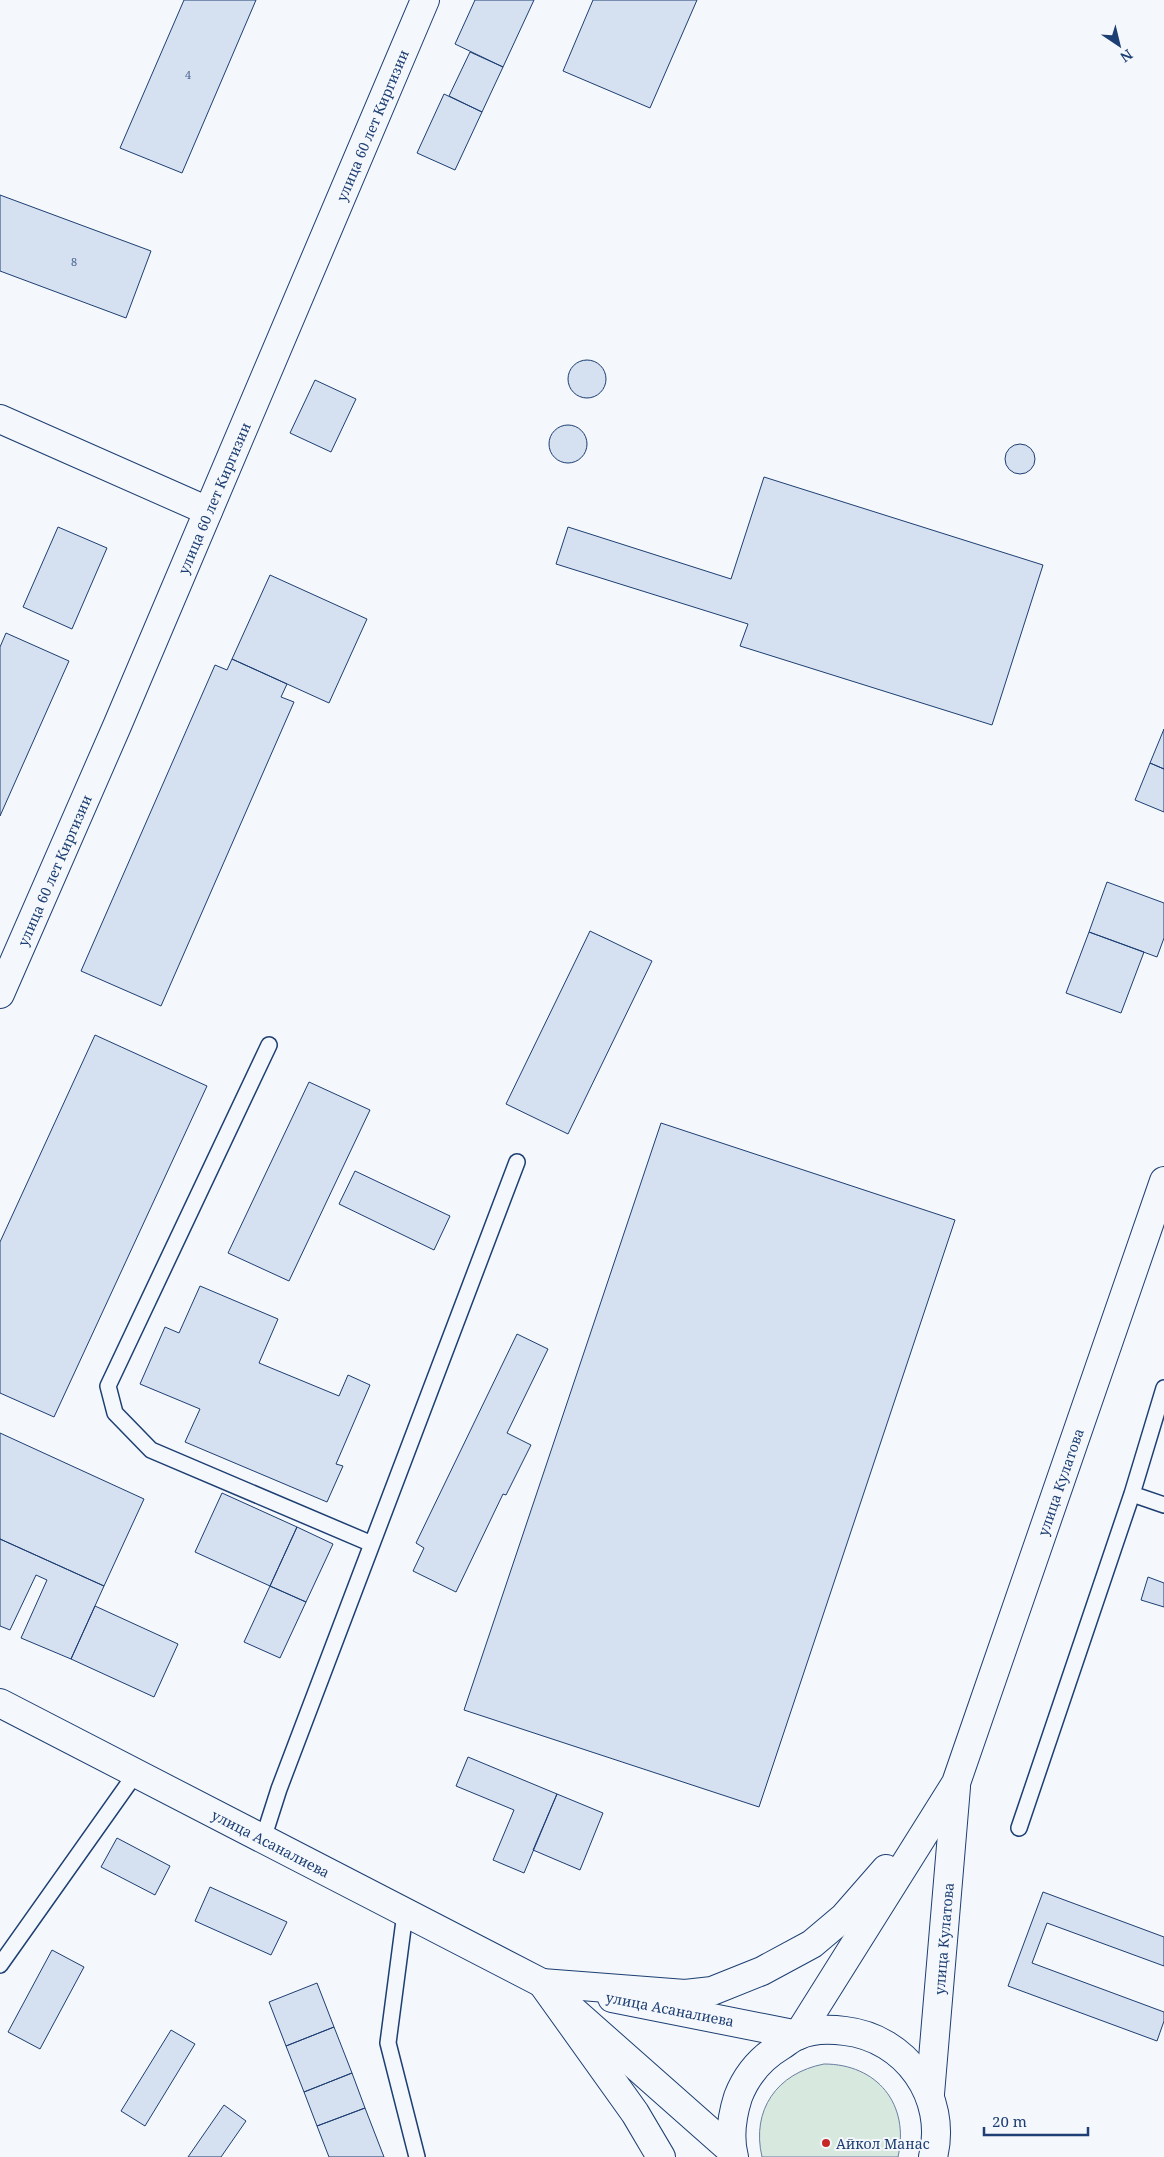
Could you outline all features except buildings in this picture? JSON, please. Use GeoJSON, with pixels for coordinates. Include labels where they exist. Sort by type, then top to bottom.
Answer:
{"type":"FeatureCollection","features":[{"type":"Feature","properties":{"kind":"main road","name":"улица 60 лет Киргизии"},"geometry":{"type":"LineString","coordinates":[[1,987],[121,717],[424,0]]}},
{"type":"Feature","properties":{"kind":"main road"},"geometry":{"type":"LineString","coordinates":[[0,419],[208,511]]}},
{"type":"Feature","properties":{"kind":"main road","name":"улица Кулатова"},"geometry":{"type":"LineString","coordinates":[[798,2035],[956,1783],[1164,1181]]}},
{"type":"Feature","properties":{"kind":"main road","name":"улица Асаналиева"},"geometry":{"type":"LineString","coordinates":[[0,1703],[542,1983],[733,2154]]}},
{"type":"Feature","properties":{"kind":"main road"},"geometry":{"type":"LineString","coordinates":[[542,1983],[628,1992],[685,1994],[712,1991],[762,1971],[812,1944],[844,1917],[874,1884],[956,1783]]}},
{"type":"Feature","properties":{"kind":"main road","name":"улица Кулатова"},"geometry":{"type":"LineString","coordinates":[[930,2094],[956,1783]]}},
{"type":"Feature","properties":{"kind":"main road"},"geometry":{"type":"LineString","coordinates":[[542,1983],[635,2113],[661,2157]]}},
{"type":"Feature","properties":{"kind":"main road","name":"улица Асаналиева"},"geometry":{"type":"LineString","coordinates":[[542,1983],[798,2035]]}},
{"type":"Feature","properties":{"kind":"main road"},"geometry":{"type":"LineString","coordinates":[[733,2154],[732,2115],[744,2081],[767,2054],[798,2035],[829,2029],[861,2033],[875,2039],[890,2046],[914,2067],[930,2094],[936,2119],[936,2144],[933,2157]]}},
{"type":"Feature","properties":{"kind":"lane"},"geometry":{"type":"LineString","coordinates":[[269,1045],[108,1386],[115,1413],[151,1450],[372,1544]]}},
{"type":"Feature","properties":{"kind":"lane"},"geometry":{"type":"LineString","coordinates":[[263,1839],[282,1780],[517,1162]]}},
{"type":"Feature","properties":{"kind":"lane"},"geometry":{"type":"LineString","coordinates":[[1019,1828],[1132,1494],[1164,1388]]}},
{"type":"Feature","properties":{"kind":"lane"},"geometry":{"type":"LineString","coordinates":[[1132,1494],[1164,1505]]}},
{"type":"Feature","properties":{"kind":"lane"},"geometry":{"type":"LineString","coordinates":[[0,1965],[136,1773]]}},
{"type":"Feature","properties":{"kind":"lane"},"geometry":{"type":"LineString","coordinates":[[405,1913],[388,2043],[417,2157]]}},
{"type":"Feature","properties":{"kind":"shaded area"},"geometry":{"type":"Polygon","coordinates":[[[824,2064],[843,2066],[860,2071],[874,2079],[885,2091],[894,2104],[899,2120],[898,2157],[762,2157],[760,2124],[764,2109],[771,2096],[793,2076],[824,2064]]]}},
{"type":"Feature","properties":{"kind":"place","name":"Айкол Манас"},"geometry":{"type":"Point","coordinates":[826,2143]}}]}
